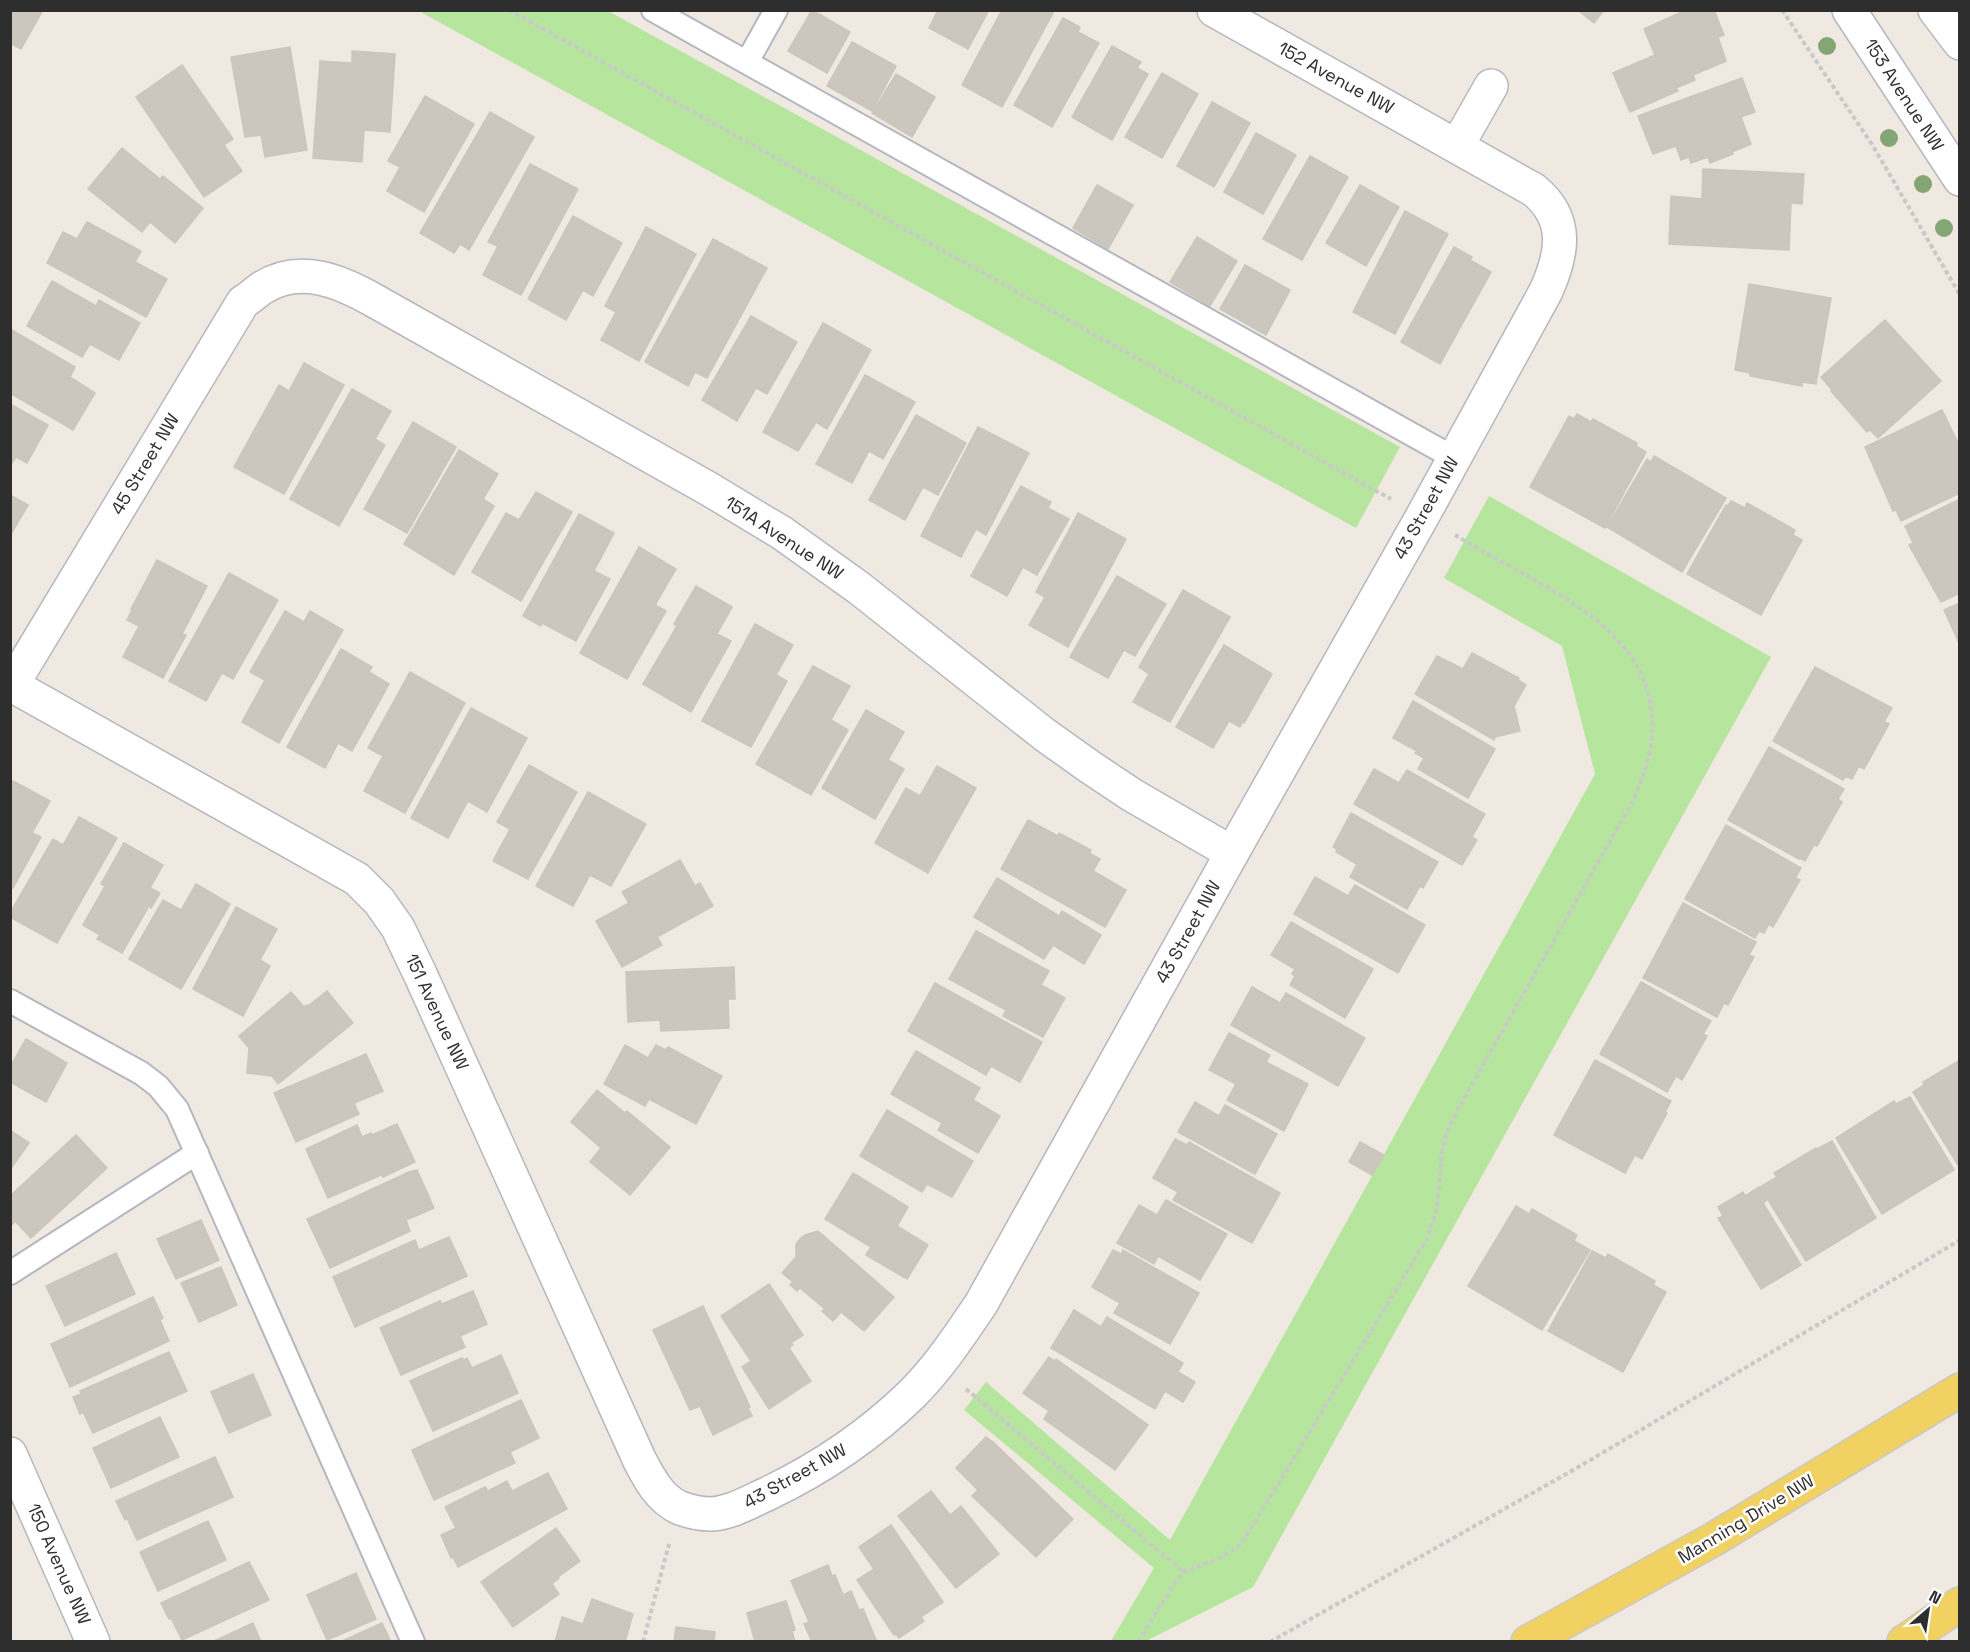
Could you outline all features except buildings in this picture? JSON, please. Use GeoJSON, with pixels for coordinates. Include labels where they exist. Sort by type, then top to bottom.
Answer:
{"type":"FeatureCollection","features":[{"type":"Feature","properties":{"kind":"main road","name":"Manning Drive NW"},"geometry":{"type":"LineString","coordinates":[[1528,1641],[1713,1539],[1959,1390]]}},
{"type":"Feature","properties":{"kind":"main road"},"geometry":{"type":"LineString","coordinates":[[1904,1641],[1959,1604]]}},
{"type":"Feature","properties":{"kind":"street","name":"152 Avenue NW"},"geometry":{"type":"LineString","coordinates":[[1214,10],[1534,190],[1546,200],[1556,217]]}},
{"type":"Feature","properties":{"kind":"street","name":"153 Avenue NW"},"geometry":{"type":"LineString","coordinates":[[1849,10],[1959,179]]}},
{"type":"Feature","properties":{"kind":"street"},"geometry":{"type":"LineString","coordinates":[[1935,10],[1959,43]]}},
{"type":"Feature","properties":{"kind":"street"},"geometry":{"type":"LineString","coordinates":[[1457,146],[1491,86]]}},
{"type":"Feature","properties":{"kind":"street","name":"43 Street NW"},"geometry":{"type":"LineString","coordinates":[[678,1507],[696,1513],[714,1514],[738,1508],[829,1461],[856,1442],[913,1392],[938,1365],[963,1332],[998,1277],[1232,853],[1422,517],[1554,274],[1560,240],[1556,217]]}},
{"type":"Feature","properties":{"kind":"street","name":"45 Street NW"},"geometry":{"type":"LineString","coordinates":[[11,684],[243,302],[263,287],[282,279],[305,275]]}},
{"type":"Feature","properties":{"kind":"street","name":"151A Avenue NW"},"geometry":{"type":"LineString","coordinates":[[305,275],[328,279],[352,288],[698,483],[782,533],[860,588],[1090,767],[1132,795],[1232,853]]}},
{"type":"Feature","properties":{"kind":"street","name":"151 Avenue NW"},"geometry":{"type":"LineString","coordinates":[[11,684],[357,879],[379,901],[398,928],[421,976],[640,1461],[651,1482],[663,1497],[678,1507]]}},
{"type":"Feature","properties":{"kind":"street","name":"150 Avenue NW"},"geometry":{"type":"LineString","coordinates":[[10,1454],[93,1641]]}},
{"type":"Feature","properties":{"kind":"lane"},"geometry":{"type":"LineString","coordinates":[[652,10],[1454,458]]}},
{"type":"Feature","properties":{"kind":"lane"},"geometry":{"type":"LineString","coordinates":[[747,62],[776,10]]}},
{"type":"Feature","properties":{"kind":"lane"},"geometry":{"type":"LineString","coordinates":[[10,1001],[141,1073],[158,1086],[177,1109],[413,1641]]}},
{"type":"Feature","properties":{"kind":"lane"},"geometry":{"type":"LineString","coordinates":[[10,1273],[197,1153]]}},
{"type":"Feature","properties":{"kind":"path"},"geometry":{"type":"LineString","coordinates":[[509,10],[1571,601],[1606,628],[1623,645],[1636,664],[1648,692],[1652,739],[1645,771],[1634,799],[1446,1134],[1437,1208],[1427,1239],[1239,1546],[1220,1558],[1184,1572],[1138,1641]]}},
{"type":"Feature","properties":{"kind":"path"},"geometry":{"type":"LineString","coordinates":[[1782,10],[1873,146],[1959,296]]}},
{"type":"Feature","properties":{"kind":"path"},"geometry":{"type":"LineString","coordinates":[[1270,1641],[1582,1465],[1959,1240]]}},
{"type":"Feature","properties":{"kind":"path"},"geometry":{"type":"LineString","coordinates":[[938,1365],[1184,1572]]}},
{"type":"Feature","properties":{"kind":"path"},"geometry":{"type":"LineString","coordinates":[[643,1641],[678,1507]]}},
{"type":"Feature","properties":{"kind":"green space"},"geometry":{"type":"Polygon","coordinates":[[[419,11],[608,11],[1400,447],[1356,528],[419,11]]]}},
{"type":"Feature","properties":{"kind":"green space"},"geometry":{"type":"Polygon","coordinates":[[[1489,496],[1771,657],[1253,1587],[1146,1641],[1111,1641],[1154,1568],[964,1410],[986,1382],[1170,1540],[1595,774],[1562,646],[1444,578],[1489,496]]]}}]}
